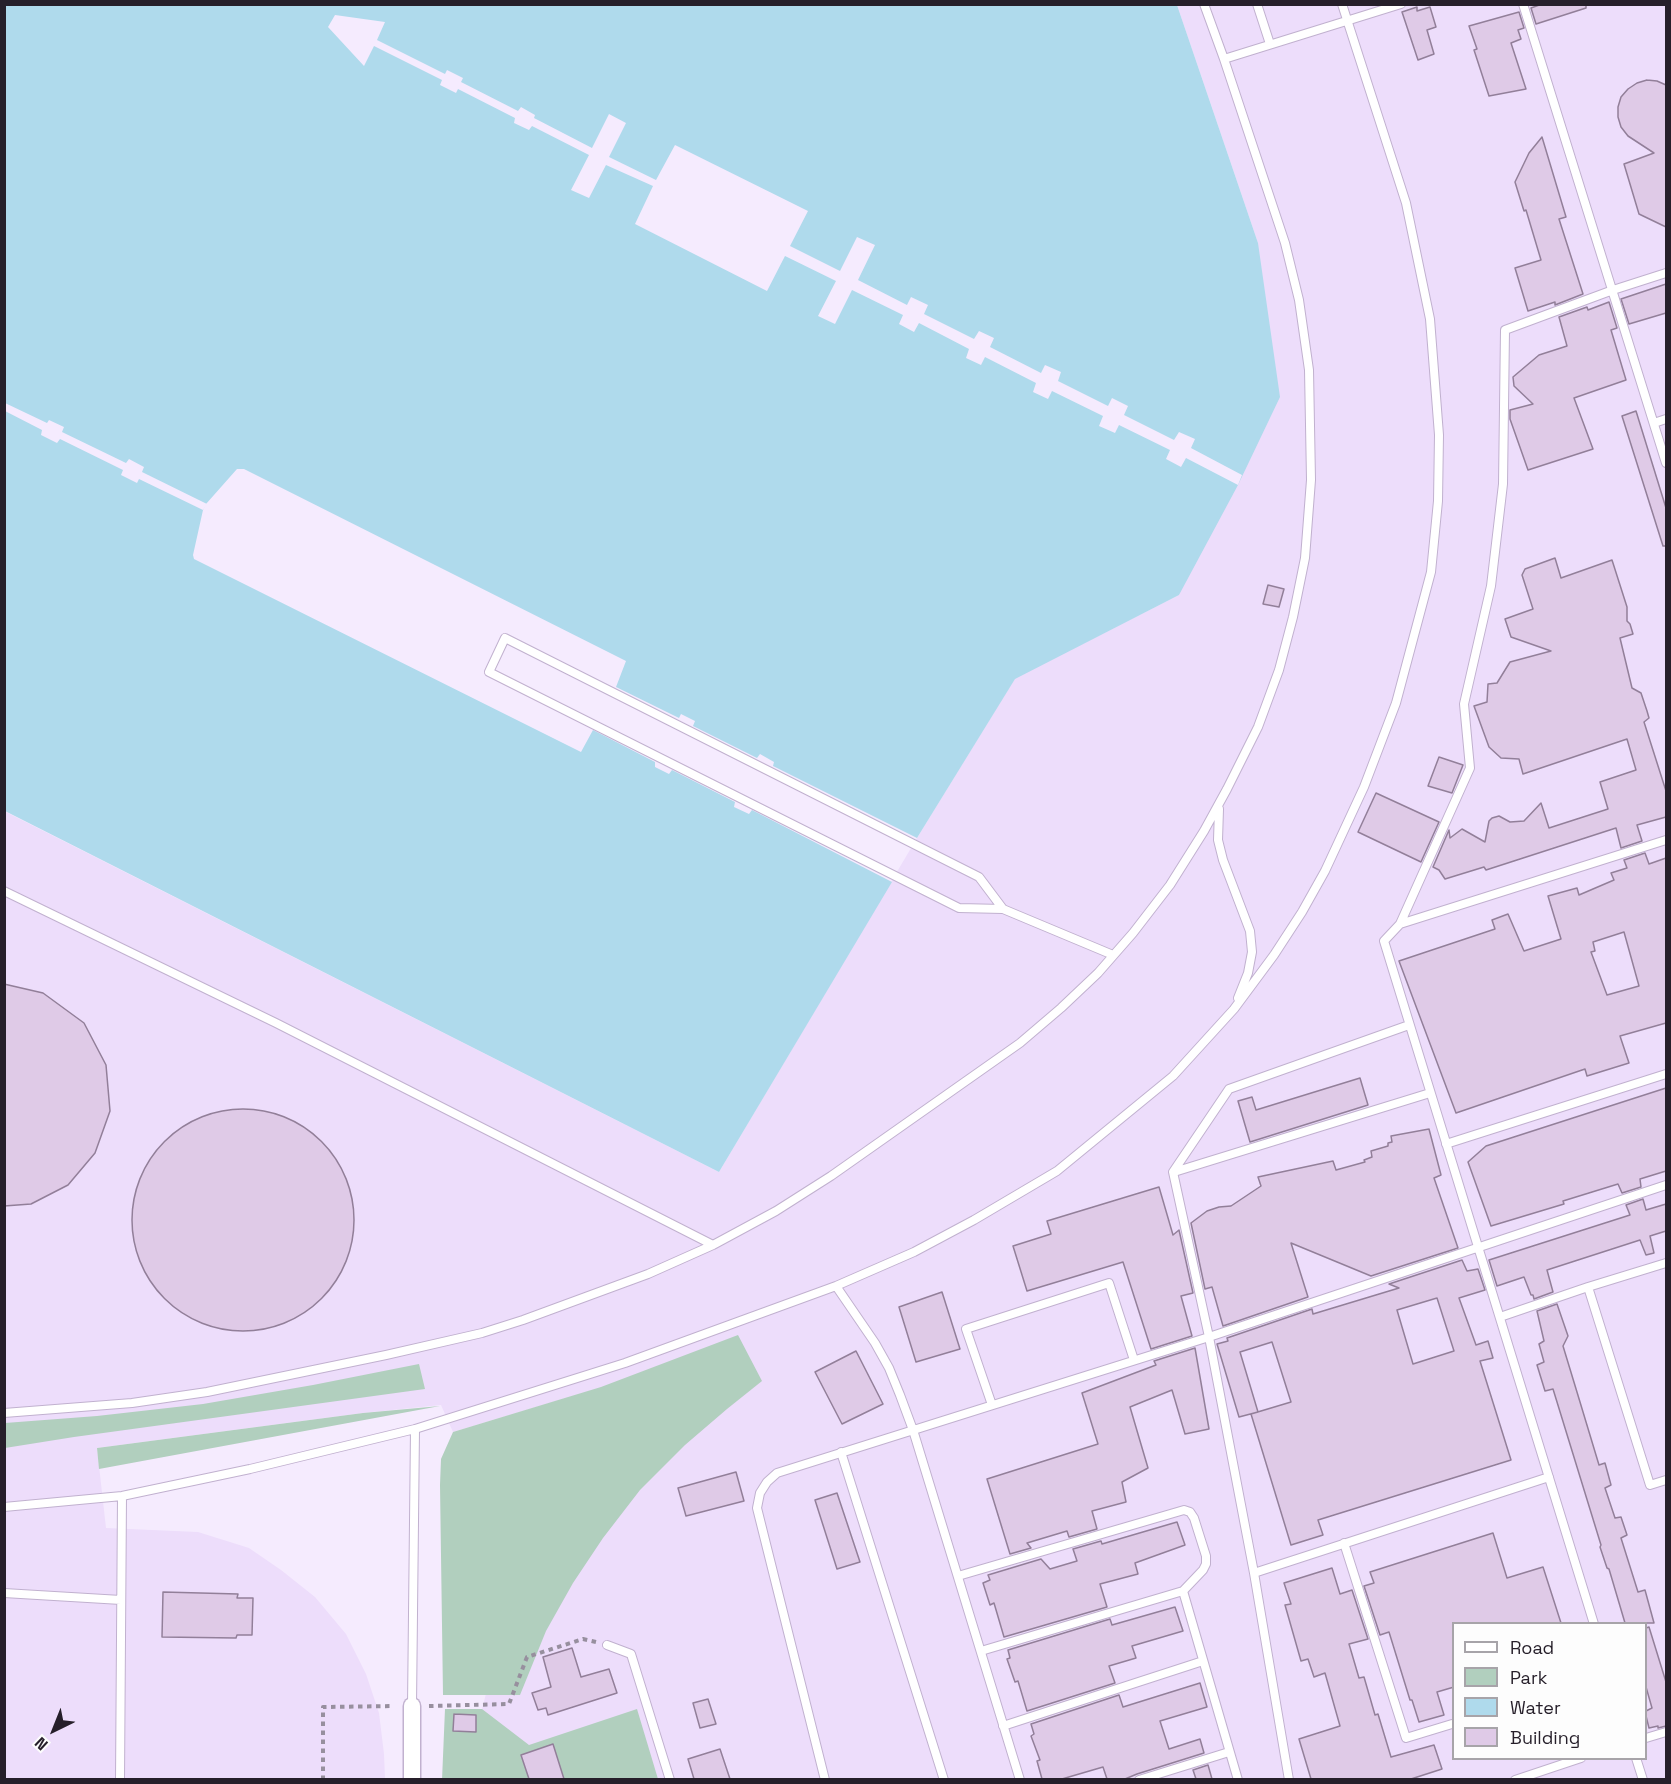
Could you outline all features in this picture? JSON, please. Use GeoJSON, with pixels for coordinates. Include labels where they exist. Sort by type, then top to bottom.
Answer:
{"type":"FeatureCollection","features":[{"type":"Feature","properties":{"kind":"street"},"geometry":{"type":"LineString","coordinates":[[412,1706],[412,1779]]}},
{"type":"Feature","properties":{"kind":"lane"},"geometry":{"type":"LineString","coordinates":[[4,1413],[132,1403],[207,1392],[482,1333],[648,1274],[713,1245],[776,1211],[831,1176],[1020,1043],[1061,1008],[1113,956],[1170,885],[1220,803],[1258,727],[1279,670],[1305,558],[1311,480],[1309,370],[1299,300],[1285,243],[1204,4]]}},
{"type":"Feature","properties":{"kind":"lane"},"geometry":{"type":"LineString","coordinates":[[1257,4],[1270,44]]}},
{"type":"Feature","properties":{"kind":"lane"},"geometry":{"type":"LineString","coordinates":[[4,1507],[122,1496],[250,1469],[416,1429],[625,1363],[836,1286],[914,1252],[974,1220],[1057,1170],[1173,1076],[1233,1009],[1274,955],[1302,912],[1325,871],[1364,787],[1396,704],[1431,573],[1438,501],[1439,435],[1430,319],[1406,203],[1342,4]]}},
{"type":"Feature","properties":{"kind":"lane"},"geometry":{"type":"LineString","coordinates":[[1224,59],[1401,4]]}},
{"type":"Feature","properties":{"kind":"lane"},"geometry":{"type":"LineString","coordinates":[[1523,4],[1666,463]]}},
{"type":"Feature","properties":{"kind":"lane"},"geometry":{"type":"LineString","coordinates":[[1594,1622],[1384,941],[1400,924],[1470,768],[1464,704],[1491,586],[1503,484],[1504,330],[1666,273]]}},
{"type":"Feature","properties":{"kind":"lane"},"geometry":{"type":"LineString","coordinates":[[1654,423],[1666,419]]}},
{"type":"Feature","properties":{"kind":"lane"},"geometry":{"type":"LineString","coordinates":[[1003,909],[979,877],[505,639],[489,672],[958,908],[1003,909],[1113,956]]}},
{"type":"Feature","properties":{"kind":"lane"},"geometry":{"type":"LineString","coordinates":[[1220,803],[1218,840],[1223,860],[1250,931],[1252,952],[1248,973],[1233,1009]]}},
{"type":"Feature","properties":{"kind":"lane"},"geometry":{"type":"LineString","coordinates":[[1400,924],[1666,840]]}},
{"type":"Feature","properties":{"kind":"lane"},"geometry":{"type":"LineString","coordinates":[[4,891],[276,1023],[713,1245]]}},
{"type":"Feature","properties":{"kind":"lane"},"geometry":{"type":"LineString","coordinates":[[1289,1779],[1254,1573],[1209,1337],[1173,1172],[1229,1089],[1409,1025]]}},
{"type":"Feature","properties":{"kind":"lane"},"geometry":{"type":"LineString","coordinates":[[1446,1144],[1666,1074]]}},
{"type":"Feature","properties":{"kind":"lane"},"geometry":{"type":"LineString","coordinates":[[1173,1172],[1430,1093]]}},
{"type":"Feature","properties":{"kind":"lane"},"geometry":{"type":"LineString","coordinates":[[825,1779],[757,1508],[763,1487],[777,1473],[1209,1337],[1666,1185]]}},
{"type":"Feature","properties":{"kind":"lane"},"geometry":{"type":"LineString","coordinates":[[1500,1317],[1666,1263]]}},
{"type":"Feature","properties":{"kind":"lane"},"geometry":{"type":"LineString","coordinates":[[992,1405],[966,1329],[1109,1283],[1134,1360]]}},
{"type":"Feature","properties":{"kind":"lane"},"geometry":{"type":"LineString","coordinates":[[836,1286],[875,1343],[889,1368],[913,1430],[1020,1779]]}},
{"type":"Feature","properties":{"kind":"lane"},"geometry":{"type":"LineString","coordinates":[[1588,1287],[1650,1485],[1666,1480]]}},
{"type":"Feature","properties":{"kind":"lane"},"geometry":{"type":"LineString","coordinates":[[412,1706],[416,1429]]}},
{"type":"Feature","properties":{"kind":"lane"},"geometry":{"type":"LineString","coordinates":[[842,1452],[944,1779]]}},
{"type":"Feature","properties":{"kind":"lane"},"geometry":{"type":"LineString","coordinates":[[1254,1573],[1550,1477]]}},
{"type":"Feature","properties":{"kind":"lane"},"geometry":{"type":"LineString","coordinates":[[120,1779],[122,1496]]}},
{"type":"Feature","properties":{"kind":"lane"},"geometry":{"type":"LineString","coordinates":[[958,1576],[1184,1510],[1190,1512],[1194,1518],[1206,1556],[1206,1564],[1183,1591],[981,1651]]}},
{"type":"Feature","properties":{"kind":"lane"},"geometry":{"type":"LineString","coordinates":[[1344,1543],[1406,1738],[1452,1724]]}},
{"type":"Feature","properties":{"kind":"lane"},"geometry":{"type":"LineString","coordinates":[[1183,1591],[1238,1779]]}},
{"type":"Feature","properties":{"kind":"lane"},"geometry":{"type":"LineString","coordinates":[[4,1593],[121,1600]]}},
{"type":"Feature","properties":{"kind":"lane"},"geometry":{"type":"LineString","coordinates":[[607,1645],[632,1654],[670,1779]]}},
{"type":"Feature","properties":{"kind":"lane"},"geometry":{"type":"LineString","coordinates":[[1003,1726],[1203,1661]]}},
{"type":"Feature","properties":{"kind":"lane"},"geometry":{"type":"LineString","coordinates":[[1647,1738],[1666,1732]]}},
{"type":"Feature","properties":{"kind":"lane"},"geometry":{"type":"LineString","coordinates":[[1139,1779],[1229,1752]]}},
{"type":"Feature","properties":{"kind":"lane"},"geometry":{"type":"LineString","coordinates":[[1515,1779],[1575,1760]]}},
{"type":"Feature","properties":{"kind":"lane"},"geometry":{"type":"LineString","coordinates":[[1637,1760],[1642,1779]]}},
{"type":"Feature","properties":{"kind":"path"},"geometry":{"type":"LineString","coordinates":[[323,1779],[324,1707],[509,1704],[527,1657],[583,1639],[607,1645]]}},
{"type":"Feature","properties":{"kind":"shaded area"},"geometry":{"type":"Polygon","coordinates":[[[1177,5],[1666,5],[1666,1779],[468,1779],[474,1740],[488,1686],[511,1624],[751,1362],[748,1355],[580,1394],[453,1432],[441,1405],[97,1448],[106,1528],[198,1532],[249,1548],[315,1597],[346,1634],[366,1674],[379,1713],[385,1779],[5,1779],[4,811],[719,1172],[917,838],[1015,678],[1179,595],[1258,243],[1177,5]]]}},
{"type":"Feature","properties":{"kind":"green space"},"geometry":{"type":"Polygon","coordinates":[[[738,1335],[762,1381],[685,1445],[640,1490],[603,1538],[573,1583],[546,1631],[520,1695],[443,1695],[440,1485],[441,1459],[453,1432],[601,1387],[738,1335]]]}},
{"type":"Feature","properties":{"kind":"green space"},"geometry":{"type":"Polygon","coordinates":[[[419,1364],[425,1389],[5,1448],[5,1423],[97,1416],[203,1404],[419,1364]]]}},
{"type":"Feature","properties":{"kind":"green space"},"geometry":{"type":"Polygon","coordinates":[[[440,1406],[99,1469],[97,1448],[363,1413],[440,1406]]]}},
{"type":"Feature","properties":{"kind":"green space"},"geometry":{"type":"Polygon","coordinates":[[[445,1709],[482,1709],[529,1745],[637,1709],[658,1779],[442,1780],[445,1709]]]}},
{"type":"Feature","properties":{"kind":"water"},"geometry":{"type":"Polygon","coordinates":[[[4,5],[1177,5],[1258,243],[1280,397],[1238,485],[1179,595],[1015,679],[917,838],[773,766],[774,762],[760,754],[757,758],[693,726],[695,721],[681,714],[679,718],[616,687],[626,661],[244,469],[237,469],[203,510],[194,559],[581,752],[593,730],[655,762],[655,767],[669,774],[672,770],[735,802],[734,807],[749,814],[752,810],[892,882],[719,1172],[5,811],[4,5]]]}},
{"type":"Feature","properties":{"kind":"pier"},"geometry":{"type":"Polygon","coordinates":[[[335,15],[385,22],[377,40],[445,74],[447,70],[463,78],[461,82],[518,111],[521,107],[535,115],[534,118],[592,148],[609,114],[626,123],[609,157],[656,180],[675,145],[808,211],[790,246],[840,271],[857,237],[875,245],[858,280],[907,305],[911,297],[928,305],[924,314],[974,339],[979,331],[994,338],[990,347],[1041,373],[1045,365],[1061,372],[1058,381],[1108,406],[1112,398],[1128,406],[1124,415],[1174,440],[1179,432],[1195,439],[1191,448],[1242,475],[1238,485],[1186,458],[1181,467],[1166,459],[1170,450],[1119,425],[1115,433],[1099,426],[1103,416],[1052,391],[1048,399],[1033,392],[1036,383],[985,357],[981,365],[966,358],[969,349],[919,323],[914,332],[899,324],[903,315],[852,290],[835,324],[818,316],[836,281],[785,256],[767,291],[635,224],[653,186],[606,165],[589,198],[571,190],[589,155],[532,126],[529,130],[514,123],[515,118],[458,89],[456,93],[440,85],[442,80],[374,46],[364,66],[328,27],[335,15]]]}},
{"type":"Feature","properties":{"kind":"pier"},"geometry":{"type":"Polygon","coordinates":[[[5,403],[47,423],[49,420],[64,427],[62,432],[126,463],[129,459],[144,467],[142,472],[207,504],[203,510],[139,479],[137,483],[121,475],[123,470],[60,439],[57,443],[41,435],[42,430],[5,411],[5,403]]]}},
{"type":"Feature","properties":{"kind":"building"},"geometry":{"type":"Polygon","coordinates":[[[1542,4],[1586,4],[1586,8],[1536,24],[1531,8],[1542,4]]]}},
{"type":"Feature","properties":{"kind":"building"},"geometry":{"type":"Polygon","coordinates":[[[1417,7],[1417,11],[1430,7],[1436,27],[1427,30],[1434,54],[1418,60],[1402,12],[1417,7]]]}},
{"type":"Feature","properties":{"kind":"building"},"geometry":{"type":"Polygon","coordinates":[[[1519,12],[1524,28],[1518,30],[1521,39],[1511,43],[1526,89],[1489,96],[1469,26],[1519,12]]]}},
{"type":"Feature","properties":{"kind":"building"},"geometry":{"type":"Polygon","coordinates":[[[1647,80],[1666,85],[1666,227],[1639,214],[1624,164],[1654,153],[1628,136],[1621,127],[1618,117],[1621,97],[1637,83],[1647,80]]]}},
{"type":"Feature","properties":{"kind":"building"},"geometry":{"type":"Polygon","coordinates":[[[1542,137],[1566,217],[1559,219],[1583,294],[1555,305],[1555,302],[1528,311],[1515,268],[1541,260],[1515,182],[1529,153],[1542,137]]]}},
{"type":"Feature","properties":{"kind":"building"},"geometry":{"type":"Polygon","coordinates":[[[1666,284],[1666,313],[1629,324],[1621,299],[1666,284]]]}},
{"type":"Feature","properties":{"kind":"building"},"geometry":{"type":"Polygon","coordinates":[[[1609,302],[1617,328],[1611,330],[1626,380],[1574,398],[1593,449],[1528,470],[1510,419],[1510,410],[1533,404],[1514,386],[1513,377],[1539,355],[1567,346],[1559,317],[1609,302]]]}},
{"type":"Feature","properties":{"kind":"building"},"geometry":{"type":"Polygon","coordinates":[[[1636,411],[1666,508],[1666,546],[1663,546],[1622,416],[1636,411]]]}},
{"type":"Feature","properties":{"kind":"building"},"geometry":{"type":"Polygon","coordinates":[[[1555,558],[1561,578],[1612,560],[1627,607],[1627,621],[1633,634],[1620,638],[1632,688],[1641,693],[1649,718],[1644,722],[1666,791],[1666,817],[1637,825],[1642,841],[1621,848],[1616,828],[1486,870],[1484,867],[1445,879],[1439,870],[1433,867],[1449,830],[1450,838],[1462,829],[1485,842],[1489,821],[1492,818],[1499,816],[1510,822],[1524,821],[1541,803],[1549,828],[1608,809],[1600,782],[1636,770],[1627,739],[1523,774],[1519,759],[1501,758],[1489,747],[1474,706],[1487,702],[1488,684],[1497,683],[1510,662],[1551,651],[1511,637],[1505,619],[1533,609],[1522,575],[1525,569],[1555,558]]]}},
{"type":"Feature","properties":{"kind":"building"},"geometry":{"type":"Polygon","coordinates":[[[1268,585],[1284,589],[1279,607],[1263,604],[1268,585]]]}},
{"type":"Feature","properties":{"kind":"building"},"geometry":{"type":"Polygon","coordinates":[[[1439,757],[1463,765],[1452,793],[1428,786],[1439,757]]]}},
{"type":"Feature","properties":{"kind":"building"},"geometry":{"type":"Polygon","coordinates":[[[1376,793],[1439,822],[1421,862],[1358,832],[1376,793]]]}},
{"type":"Feature","properties":{"kind":"building"},"geometry":{"type":"Polygon","coordinates":[[[1645,853],[1649,864],[1666,858],[1666,1023],[1620,1036],[1629,1063],[1587,1076],[1585,1069],[1456,1113],[1399,961],[1495,929],[1492,920],[1508,914],[1524,951],[1561,939],[1548,896],[1577,888],[1579,895],[1614,880],[1611,873],[1627,868],[1624,860],[1645,853]],[[1624,932],[1593,942],[1595,951],[1591,952],[1607,995],[1639,986],[1624,932]]]}},
{"type":"Feature","properties":{"kind":"building"},"geometry":{"type":"Polygon","coordinates":[[[4,984],[43,993],[84,1023],[106,1065],[110,1111],[95,1153],[68,1185],[31,1204],[4,1206],[4,984]]]}},
{"type":"Feature","properties":{"kind":"building"},"geometry":{"type":"Polygon","coordinates":[[[1360,1078],[1368,1105],[1250,1142],[1238,1101],[1252,1097],[1256,1110],[1360,1078]]]}},
{"type":"Feature","properties":{"kind":"building"},"geometry":{"type":"Polygon","coordinates":[[[1666,1088],[1666,1171],[1640,1179],[1641,1187],[1622,1193],[1618,1184],[1563,1201],[1564,1204],[1491,1226],[1468,1162],[1486,1146],[1666,1088]]]}},
{"type":"Feature","properties":{"kind":"building"},"geometry":{"type":"Polygon","coordinates":[[[243,1109],[265,1111],[295,1122],[313,1134],[329,1150],[341,1168],[349,1188],[354,1220],[352,1242],[341,1272],[329,1290],[313,1306],[295,1318],[275,1326],[243,1331],[221,1329],[191,1318],[173,1306],[157,1290],[145,1272],[137,1252],[132,1220],[134,1198],[145,1168],[157,1150],[173,1134],[191,1122],[211,1114],[243,1109]]]}},
{"type":"Feature","properties":{"kind":"building"},"geometry":{"type":"Polygon","coordinates":[[[1429,1129],[1441,1175],[1434,1178],[1458,1248],[1371,1276],[1291,1243],[1308,1297],[1223,1326],[1212,1287],[1205,1289],[1191,1223],[1207,1211],[1231,1206],[1261,1186],[1258,1177],[1333,1161],[1336,1170],[1365,1162],[1364,1160],[1372,1157],[1371,1151],[1388,1146],[1388,1143],[1392,1142],[1391,1136],[1429,1129]]]}},
{"type":"Feature","properties":{"kind":"building"},"geometry":{"type":"Polygon","coordinates":[[[1159,1187],[1173,1235],[1179,1230],[1193,1293],[1181,1296],[1192,1336],[1151,1349],[1123,1262],[1027,1291],[1013,1246],[1051,1234],[1047,1221],[1159,1187]]]}},
{"type":"Feature","properties":{"kind":"building"},"geometry":{"type":"Polygon","coordinates":[[[1643,1199],[1646,1210],[1666,1204],[1666,1231],[1650,1236],[1654,1253],[1646,1255],[1640,1240],[1547,1270],[1553,1292],[1534,1299],[1524,1277],[1497,1286],[1489,1260],[1630,1215],[1626,1205],[1643,1199]]]}},
{"type":"Feature","properties":{"kind":"building"},"geometry":{"type":"Polygon","coordinates":[[[1462,1260],[1467,1271],[1478,1269],[1485,1290],[1459,1298],[1476,1345],[1488,1341],[1493,1358],[1480,1361],[1511,1460],[1318,1520],[1323,1535],[1291,1545],[1251,1414],[1239,1417],[1217,1344],[1228,1341],[1227,1338],[1312,1309],[1313,1314],[1399,1288],[1389,1284],[1462,1260]],[[1437,1298],[1397,1310],[1413,1364],[1454,1351],[1437,1298]],[[1272,1342],[1240,1352],[1258,1412],[1291,1402],[1272,1342]]]}},
{"type":"Feature","properties":{"kind":"building"},"geometry":{"type":"Polygon","coordinates":[[[942,1292],[960,1349],[916,1362],[899,1307],[942,1292]]]}},
{"type":"Feature","properties":{"kind":"building"},"geometry":{"type":"Polygon","coordinates":[[[1557,1304],[1568,1336],[1563,1346],[1599,1465],[1605,1463],[1611,1485],[1605,1488],[1615,1518],[1621,1517],[1627,1535],[1621,1538],[1638,1592],[1645,1590],[1654,1623],[1625,1622],[1553,1389],[1545,1391],[1537,1365],[1544,1362],[1539,1344],[1544,1341],[1537,1311],[1557,1304]]]}},
{"type":"Feature","properties":{"kind":"building"},"geometry":{"type":"Polygon","coordinates":[[[1195,1348],[1209,1429],[1185,1434],[1172,1390],[1130,1407],[1148,1468],[1122,1482],[1126,1502],[1092,1511],[1097,1529],[1069,1537],[1067,1531],[1027,1543],[1031,1548],[1010,1554],[987,1479],[1098,1444],[1082,1393],[1156,1365],[1154,1361],[1195,1348]]]}},
{"type":"Feature","properties":{"kind":"building"},"geometry":{"type":"Polygon","coordinates":[[[856,1351],[883,1404],[842,1424],[815,1372],[856,1351]]]}},
{"type":"Feature","properties":{"kind":"building"},"geometry":{"type":"Polygon","coordinates":[[[736,1472],[744,1501],[686,1516],[678,1488],[736,1472]]]}},
{"type":"Feature","properties":{"kind":"building"},"geometry":{"type":"Polygon","coordinates":[[[837,1493],[860,1562],[837,1569],[815,1500],[837,1493]]]}},
{"type":"Feature","properties":{"kind":"building"},"geometry":{"type":"Polygon","coordinates":[[[1177,1522],[1185,1545],[1135,1563],[1138,1574],[1100,1584],[1107,1607],[1004,1637],[994,1603],[990,1605],[983,1583],[990,1580],[988,1575],[1041,1559],[1050,1569],[1077,1561],[1073,1549],[1101,1541],[1102,1544],[1177,1522]]]}},
{"type":"Feature","properties":{"kind":"building"},"geometry":{"type":"Polygon","coordinates":[[[1493,1533],[1507,1578],[1543,1567],[1561,1622],[1452,1622],[1452,1688],[1437,1692],[1444,1715],[1419,1722],[1389,1632],[1380,1635],[1364,1586],[1374,1583],[1370,1572],[1493,1533]]]}},
{"type":"Feature","properties":{"kind":"building"},"geometry":{"type":"Polygon","coordinates":[[[1332,1568],[1340,1594],[1352,1590],[1368,1639],[1349,1644],[1359,1678],[1364,1677],[1375,1715],[1378,1714],[1391,1757],[1434,1745],[1442,1769],[1411,1779],[1311,1779],[1299,1739],[1340,1726],[1325,1673],[1314,1677],[1308,1659],[1301,1661],[1285,1605],[1291,1604],[1284,1583],[1332,1568]]]}},
{"type":"Feature","properties":{"kind":"building"},"geometry":{"type":"Polygon","coordinates":[[[163,1592],[238,1594],[237,1598],[253,1598],[252,1635],[237,1635],[236,1638],[162,1637],[163,1592]]]}},
{"type":"Feature","properties":{"kind":"building"},"geometry":{"type":"Polygon","coordinates":[[[1175,1607],[1183,1631],[1132,1646],[1136,1658],[1109,1666],[1115,1683],[1027,1711],[1018,1681],[1015,1682],[1007,1659],[1010,1658],[1008,1650],[1110,1619],[1112,1625],[1175,1607]]]}},
{"type":"Feature","properties":{"kind":"building"},"geometry":{"type":"Polygon","coordinates":[[[1649,1627],[1666,1682],[1666,1726],[1658,1728],[1658,1726],[1649,1728],[1647,1720],[1647,1710],[1652,1708],[1647,1690],[1647,1628],[1649,1627]]]}},
{"type":"Feature","properties":{"kind":"building"},"geometry":{"type":"Polygon","coordinates":[[[572,1648],[581,1677],[609,1669],[617,1693],[548,1715],[546,1708],[538,1710],[532,1693],[551,1687],[543,1657],[572,1648]]]}},
{"type":"Feature","properties":{"kind":"building"},"geometry":{"type":"Polygon","coordinates":[[[1200,1683],[1207,1707],[1160,1721],[1169,1749],[1200,1739],[1204,1753],[1125,1779],[1107,1779],[1103,1767],[1062,1779],[1042,1779],[1037,1761],[1040,1760],[1031,1736],[1034,1734],[1031,1724],[1119,1695],[1123,1707],[1200,1683]]]}},
{"type":"Feature","properties":{"kind":"building"},"geometry":{"type":"Polygon","coordinates":[[[708,1699],[716,1724],[700,1728],[693,1703],[708,1699]]]}},
{"type":"Feature","properties":{"kind":"building"},"geometry":{"type":"Polygon","coordinates":[[[454,1714],[476,1715],[476,1732],[453,1731],[454,1714]]]}},
{"type":"Feature","properties":{"kind":"building"},"geometry":{"type":"Polygon","coordinates":[[[553,1744],[564,1779],[529,1779],[521,1755],[553,1744]]]}},
{"type":"Feature","properties":{"kind":"building"},"geometry":{"type":"Polygon","coordinates":[[[720,1749],[730,1779],[694,1779],[688,1759],[720,1749]]]}},
{"type":"Feature","properties":{"kind":"building"},"geometry":{"type":"Polygon","coordinates":[[[1208,1765],[1212,1779],[1196,1779],[1193,1770],[1208,1765]]]}}]}
